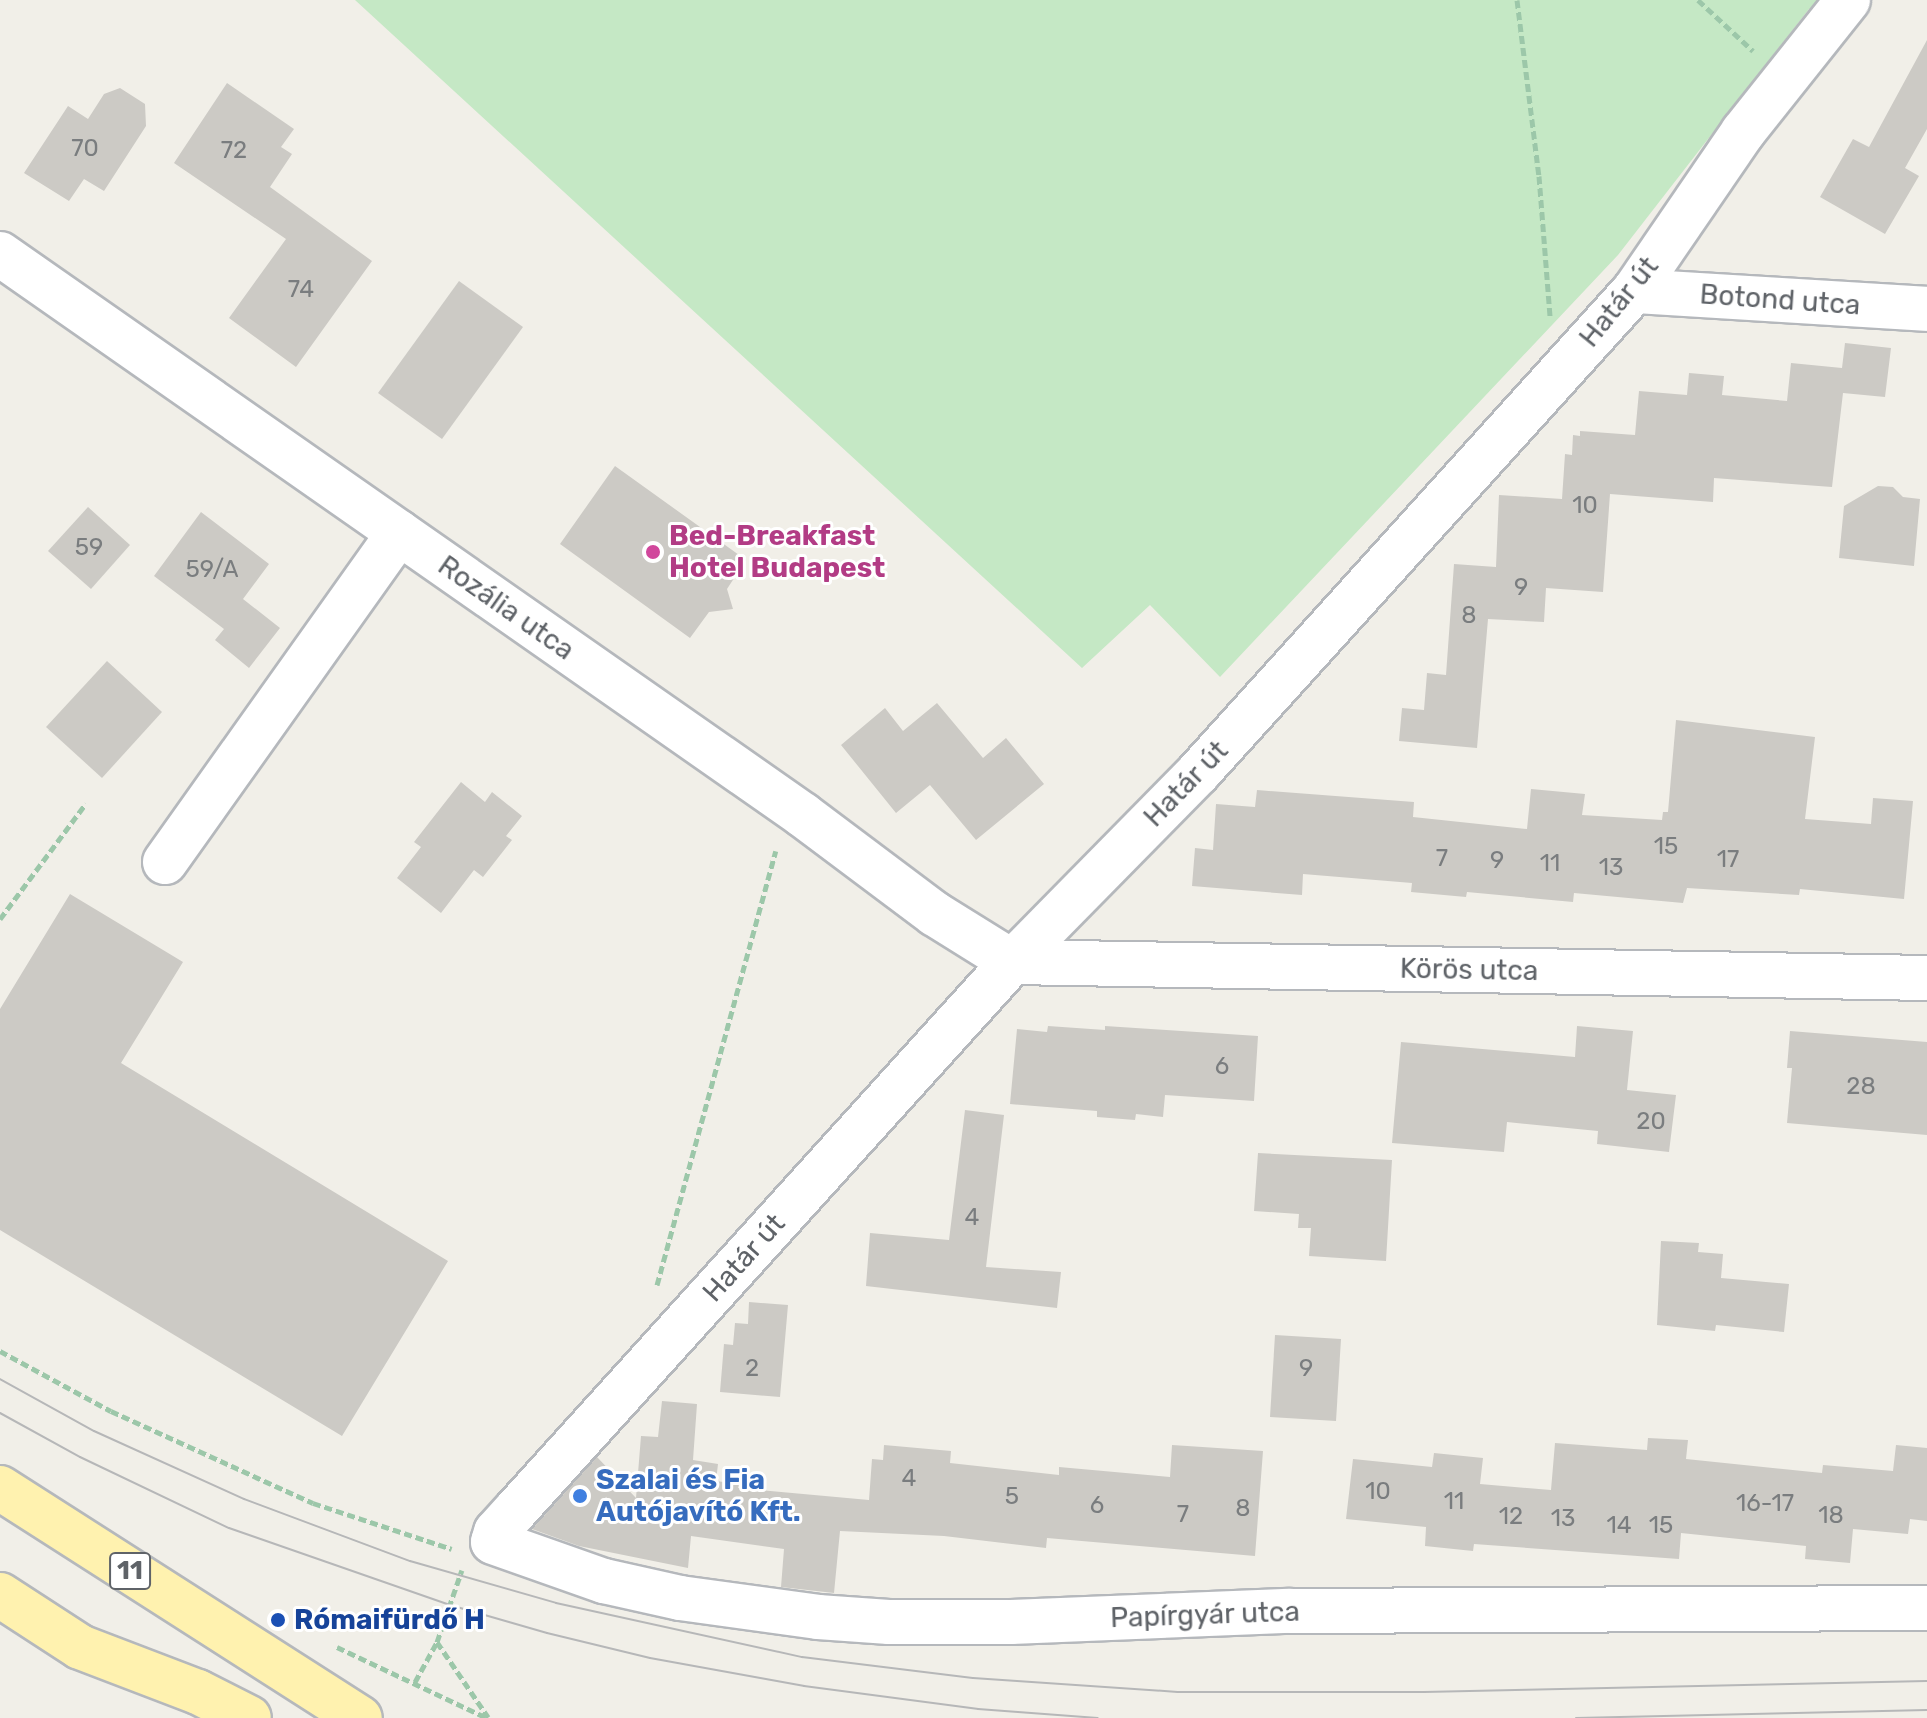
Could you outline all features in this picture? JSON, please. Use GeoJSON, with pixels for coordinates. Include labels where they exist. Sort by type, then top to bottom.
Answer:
{"type":"FeatureCollection","features":[{"type":"Feature","properties":{"kind":"main road","name":"11"},"geometry":{"type":"LineString","coordinates":[[0,1488],[360,1718]]}},
{"type":"Feature","properties":{"kind":"main road"},"geometry":{"type":"LineString","coordinates":[[0,1595],[183,1718]]}},
{"type":"Feature","properties":{"kind":"main road"},"geometry":{"type":"LineString","coordinates":[[80,1647],[198,1692],[249,1718]]}},
{"type":"Feature","properties":{"kind":"street","name":"Határ út"},"geometry":{"type":"LineString","coordinates":[[480,1548],[1012,962],[1198,773],[1634,291],[1783,80],[1848,0]]}},
{"type":"Feature","properties":{"kind":"street","name":"Rozália utca"},"geometry":{"type":"LineString","coordinates":[[0,254],[803,815],[935,914],[1012,962]]}},
{"type":"Feature","properties":{"kind":"street","name":"Botond utca"},"geometry":{"type":"LineString","coordinates":[[1634,291],[1927,309]]}},
{"type":"Feature","properties":{"kind":"street"},"geometry":{"type":"LineString","coordinates":[[165,862],[399,533]]}},
{"type":"Feature","properties":{"kind":"street","name":"Körös utca"},"geometry":{"type":"LineString","coordinates":[[1012,962],[1927,978]]}},
{"type":"Feature","properties":{"kind":"street","name":"Papírgyár utca"},"geometry":{"type":"LineString","coordinates":[[480,1548],[680,1598],[818,1617],[889,1622],[1011,1622],[1290,1611],[1927,1608]]}},
{"type":"Feature","properties":{"kind":"path"},"geometry":{"type":"LineString","coordinates":[[1517,0],[1539,176],[1552,347],[1571,360]]}},
{"type":"Feature","properties":{"kind":"path"},"geometry":{"type":"LineString","coordinates":[[1698,0],[1783,80]]}},
{"type":"Feature","properties":{"kind":"path"},"geometry":{"type":"LineString","coordinates":[[0,919],[86,803]]}},
{"type":"Feature","properties":{"kind":"path"},"geometry":{"type":"LineString","coordinates":[[671,1338],[654,1297],[772,858],[803,815]]}},
{"type":"Feature","properties":{"kind":"path"},"geometry":{"type":"LineString","coordinates":[[0,1351],[111,1411],[313,1503],[480,1548],[415,1682]]}},
{"type":"Feature","properties":{"kind":"path"},"geometry":{"type":"LineString","coordinates":[[437,1642],[488,1718]]}},
{"type":"Feature","properties":{"kind":"path"},"geometry":{"type":"LineString","coordinates":[[332,1645],[488,1718]]}},
{"type":"Feature","properties":{"kind":"green space"},"geometry":{"type":"Polygon","coordinates":[[[355,0],[1847,0],[1827,24],[1809,9],[1618,255],[1220,677],[1150,605],[1082,668],[355,0]]]}},
{"type":"Feature","properties":{"kind":"building"},"geometry":{"type":"Polygon","coordinates":[[[1927,40],[1927,129],[1905,168],[1919,176],[1885,234],[1820,197],[1853,139],[1869,147],[1927,40]]]}},
{"type":"Feature","properties":{"kind":"building"},"geometry":{"type":"Polygon","coordinates":[[[227,83],[294,129],[281,147],[292,154],[270,187],[372,261],[296,367],[229,318],[286,239],[174,163],[227,83]]]}},
{"type":"Feature","properties":{"kind":"building"},"geometry":{"type":"Polygon","coordinates":[[[120,88],[145,104],[146,126],[104,191],[84,179],[69,201],[24,173],[68,106],[88,119],[104,94],[120,88]]]}},
{"type":"Feature","properties":{"kind":"building"},"geometry":{"type":"Polygon","coordinates":[[[459,281],[523,327],[442,439],[378,393],[459,281]]]}},
{"type":"Feature","properties":{"kind":"building"},"geometry":{"type":"Polygon","coordinates":[[[1845,343],[1891,348],[1885,397],[1843,393],[1832,487],[1714,478],[1713,502],[1610,494],[1603,592],[1546,588],[1544,622],[1488,619],[1477,748],[1399,741],[1402,708],[1424,710],[1427,673],[1446,675],[1454,564],[1496,567],[1499,495],[1562,499],[1565,454],[1572,455],[1573,435],[1580,436],[1580,431],[1635,435],[1639,391],[1687,395],[1689,373],[1724,376],[1722,395],[1787,401],[1791,363],[1842,368],[1845,343]]]}},
{"type":"Feature","properties":{"kind":"building","name":"Bed-Breakfast Hotel Budapest"},"geometry":{"type":"Polygon","coordinates":[[[615,466],[746,560],[727,589],[733,609],[709,612],[690,638],[560,544],[615,466]]]}},
{"type":"Feature","properties":{"kind":"building"},"geometry":{"type":"Polygon","coordinates":[[[1878,486],[1893,487],[1903,497],[1920,499],[1914,566],[1839,558],[1844,506],[1878,486]]]}},
{"type":"Feature","properties":{"kind":"building"},"geometry":{"type":"Polygon","coordinates":[[[88,507],[130,545],[91,589],[48,551],[88,507]]]}},
{"type":"Feature","properties":{"kind":"building"},"geometry":{"type":"Polygon","coordinates":[[[201,512],[269,564],[243,599],[280,628],[249,668],[215,640],[224,629],[154,576],[201,512]]]}},
{"type":"Feature","properties":{"kind":"building"},"geometry":{"type":"Polygon","coordinates":[[[107,661],[162,712],[102,778],[46,727],[107,661]]]}},
{"type":"Feature","properties":{"kind":"building"},"geometry":{"type":"Polygon","coordinates":[[[937,703],[983,758],[1006,738],[1044,784],[976,840],[930,785],[896,813],[841,745],[885,708],[903,731],[937,703]]]}},
{"type":"Feature","properties":{"kind":"building"},"geometry":{"type":"Polygon","coordinates":[[[1676,720],[1815,737],[1805,819],[1871,824],[1873,798],[1913,801],[1904,899],[1800,889],[1799,895],[1687,888],[1683,903],[1574,893],[1573,902],[1467,892],[1466,897],[1411,892],[1412,883],[1303,874],[1302,895],[1192,886],[1195,848],[1213,850],[1216,804],[1255,807],[1257,790],[1414,802],[1413,817],[1527,829],[1531,789],[1585,794],[1582,815],[1662,820],[1663,812],[1668,812],[1676,720]]]}},
{"type":"Feature","properties":{"kind":"building"},"geometry":{"type":"Polygon","coordinates":[[[461,782],[485,802],[492,792],[522,816],[506,836],[512,840],[483,877],[474,870],[441,913],[397,878],[421,847],[414,842],[461,782]]]}},
{"type":"Feature","properties":{"kind":"building"},"geometry":{"type":"Polygon","coordinates":[[[70,894],[183,962],[121,1063],[448,1261],[342,1436],[0,1230],[0,1009],[70,894]]]}},
{"type":"Feature","properties":{"kind":"building"},"geometry":{"type":"Polygon","coordinates":[[[1048,1026],[1105,1030],[1105,1026],[1258,1036],[1254,1101],[1165,1095],[1163,1117],[1136,1114],[1135,1120],[1097,1117],[1097,1111],[1010,1104],[1017,1029],[1047,1032],[1048,1026]]]}},
{"type":"Feature","properties":{"kind":"building"},"geometry":{"type":"Polygon","coordinates":[[[1577,1026],[1633,1031],[1627,1090],[1676,1095],[1669,1152],[1597,1144],[1598,1131],[1507,1122],[1504,1152],[1392,1143],[1401,1042],[1575,1057],[1577,1026]]]}},
{"type":"Feature","properties":{"kind":"building"},"geometry":{"type":"Polygon","coordinates":[[[1790,1031],[1927,1042],[1927,1135],[1787,1123],[1792,1068],[1787,1068],[1790,1031]]]}},
{"type":"Feature","properties":{"kind":"building"},"geometry":{"type":"Polygon","coordinates":[[[965,1110],[1004,1115],[986,1267],[1061,1272],[1057,1308],[866,1286],[870,1233],[949,1240],[965,1110]]]}},
{"type":"Feature","properties":{"kind":"building"},"geometry":{"type":"Polygon","coordinates":[[[1258,1153],[1392,1160],[1386,1261],[1309,1256],[1311,1228],[1298,1228],[1299,1214],[1254,1211],[1258,1153]]]}},
{"type":"Feature","properties":{"kind":"building"},"geometry":{"type":"Polygon","coordinates":[[[1661,1241],[1699,1243],[1698,1252],[1723,1254],[1721,1278],[1789,1284],[1784,1332],[1716,1325],[1715,1331],[1657,1325],[1661,1241]]]}},
{"type":"Feature","properties":{"kind":"building"},"geometry":{"type":"Polygon","coordinates":[[[749,1302],[788,1305],[780,1397],[720,1392],[724,1344],[733,1345],[735,1323],[748,1324],[749,1302]]]}},
{"type":"Feature","properties":{"kind":"building"},"geometry":{"type":"Polygon","coordinates":[[[1275,1335],[1341,1339],[1336,1421],[1270,1417],[1275,1335]]]}},
{"type":"Feature","properties":{"kind":"building"},"geometry":{"type":"Polygon","coordinates":[[[662,1401],[697,1404],[693,1460],[718,1464],[716,1481],[739,1484],[738,1488],[869,1500],[872,1459],[883,1460],[884,1445],[951,1451],[950,1463],[1059,1475],[1059,1467],[1170,1477],[1172,1445],[1263,1451],[1255,1556],[1047,1538],[1046,1548],[944,1536],[840,1531],[834,1593],[781,1587],[784,1549],[691,1536],[688,1568],[579,1546],[532,1529],[597,1457],[636,1498],[641,1436],[658,1437],[662,1401]]]}},
{"type":"Feature","properties":{"kind":"building"},"geometry":{"type":"Polygon","coordinates":[[[1648,1438],[1688,1440],[1686,1459],[1822,1473],[1823,1465],[1893,1471],[1896,1445],[1927,1448],[1927,1521],[1910,1519],[1908,1534],[1853,1529],[1850,1563],[1805,1559],[1806,1546],[1681,1533],[1679,1559],[1474,1544],[1473,1551],[1425,1546],[1426,1527],[1346,1519],[1353,1459],[1432,1467],[1434,1453],[1483,1458],[1480,1484],[1551,1490],[1555,1443],[1647,1450],[1648,1438]]]}},
{"type":"Feature","properties":{"kind":"tram line"},"geometry":{"type":"LineString","coordinates":[[0,1379],[94,1431],[244,1499],[410,1561],[556,1603],[802,1657],[973,1678],[1178,1692],[1424,1692],[1927,1681]]}},
{"type":"Feature","properties":{"kind":"tram line"},"geometry":{"type":"LineString","coordinates":[[0,1413],[80,1457],[229,1528],[450,1605],[547,1633],[650,1658],[804,1686],[978,1709],[1098,1718]]}},
{"type":"Feature","properties":{"kind":"tram line"},"geometry":{"type":"LineString","coordinates":[[1576,1718],[1927,1710]]}},
{"type":"Feature","properties":{"kind":"place","name":"Bed-Breakfast Hotel Budapest"},"geometry":{"type":"Point","coordinates":[653,552]}},
{"type":"Feature","properties":{"kind":"place","name":"Szalai és Fia Autójavító Kft."},"geometry":{"type":"Point","coordinates":[580,1496]}},
{"type":"Feature","properties":{"kind":"place","name":"Rómaifürdő H"},"geometry":{"type":"Point","coordinates":[278,1620]}}]}
